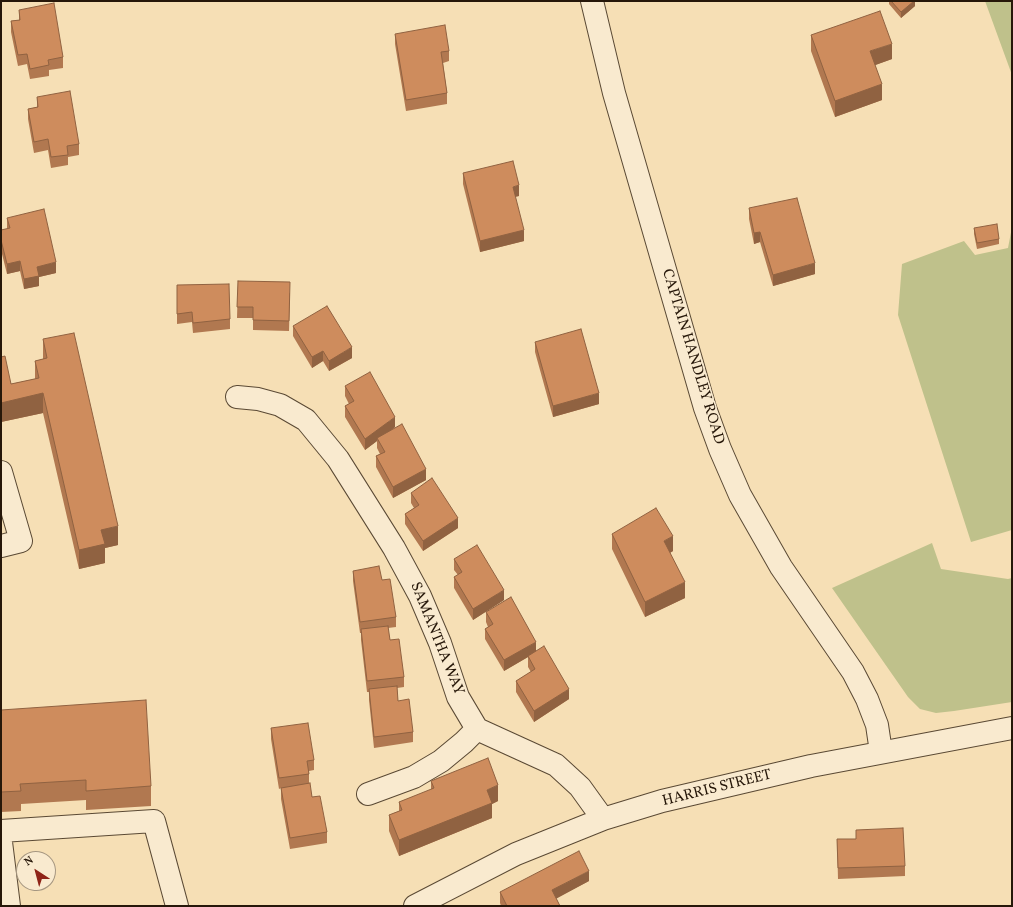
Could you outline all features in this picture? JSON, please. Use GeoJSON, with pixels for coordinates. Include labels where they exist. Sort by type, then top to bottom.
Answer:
{"type":"FeatureCollection","features":[{"type":"Feature","properties":{"kind":"street","name":"CAPTAIN HANDLEY ROAD"},"geometry":{"type":"LineString","coordinates":[[592,1],[616,100],[705,408],[720,449],[740,495],[781,567],[853,672],[867,699],[877,725],[881,752]]}},
{"type":"Feature","properties":{"kind":"street","name":"SAMANTHA WAY"},"geometry":{"type":"LineString","coordinates":[[237,397],[258,399],[280,404],[306,420],[338,459],[394,548],[420,596],[440,643],[458,697],[477,729]]}},
{"type":"Feature","properties":{"kind":"street"},"geometry":{"type":"LineString","coordinates":[[1,472],[21,542],[1,546]]}},
{"type":"Feature","properties":{"kind":"street","name":"HARRIS STREET"},"geometry":{"type":"LineString","coordinates":[[415,906],[516,854],[603,819],[662,801],[811,766],[1012,728]]}},
{"type":"Feature","properties":{"kind":"street"},"geometry":{"type":"LineString","coordinates":[[368,794],[414,777],[441,761],[477,729],[556,765],[580,787],[603,819]]}},
{"type":"Feature","properties":{"kind":"street"},"geometry":{"type":"LineString","coordinates":[[1,831],[154,821],[177,906]]}},
{"type":"Feature","properties":{"kind":"street"},"geometry":{"type":"LineString","coordinates":[[1,842],[9,906]]}},
{"type":"Feature","properties":{"kind":"green space"},"geometry":{"type":"Polygon","coordinates":[[[985,1],[1012,1],[1012,75],[985,1]]]}},
{"type":"Feature","properties":{"kind":"green space"},"geometry":{"type":"Polygon","coordinates":[[[1012,227],[1012,530],[971,542],[898,315],[902,264],[964,241],[975,255],[1008,248],[1012,227]]]}},
{"type":"Feature","properties":{"kind":"green space"},"geometry":{"type":"Polygon","coordinates":[[[932,543],[941,569],[1008,579],[1012,578],[1012,702],[936,713],[920,709],[908,697],[832,588],[932,543]]]}},
{"type":"Feature","properties":{"kind":"building"},"geometry":{"type":"Polygon","coordinates":[[[891,1],[914,1],[901,12],[891,1]]]}},
{"type":"Feature","properties":{"kind":"building"},"geometry":{"type":"Polygon","coordinates":[[[54,3],[63,57],[48,60],[49,65],[30,69],[27,54],[18,55],[11,21],[20,20],[19,10],[54,3]]]}},
{"type":"Feature","properties":{"kind":"building"},"geometry":{"type":"Polygon","coordinates":[[[880,11],[892,44],[870,51],[882,84],[835,101],[811,35],[880,11]]]}},
{"type":"Feature","properties":{"kind":"building"},"geometry":{"type":"Polygon","coordinates":[[[445,25],[449,51],[441,52],[447,93],[406,100],[395,34],[445,25]]]}},
{"type":"Feature","properties":{"kind":"building"},"geometry":{"type":"Polygon","coordinates":[[[70,91],[79,144],[67,146],[68,155],[51,157],[48,139],[34,142],[28,109],[38,107],[37,97],[70,91]]]}},
{"type":"Feature","properties":{"kind":"building"},"geometry":{"type":"Polygon","coordinates":[[[513,161],[519,185],[513,187],[524,230],[480,241],[463,173],[513,161]]]}},
{"type":"Feature","properties":{"kind":"building"},"geometry":{"type":"Polygon","coordinates":[[[797,198],[815,263],[773,275],[760,232],[754,233],[749,208],[797,198]]]}},
{"type":"Feature","properties":{"kind":"building"},"geometry":{"type":"Polygon","coordinates":[[[44,209],[56,262],[37,267],[39,276],[24,279],[20,261],[7,264],[1,240],[1,230],[10,228],[7,218],[44,209]]]}},
{"type":"Feature","properties":{"kind":"building"},"geometry":{"type":"Polygon","coordinates":[[[997,224],[999,239],[977,243],[974,228],[997,224]]]}},
{"type":"Feature","properties":{"kind":"building"},"geometry":{"type":"Polygon","coordinates":[[[238,281],[290,282],[289,321],[253,320],[253,307],[237,307],[238,281]]]}},
{"type":"Feature","properties":{"kind":"building"},"geometry":{"type":"Polygon","coordinates":[[[229,284],[230,319],[193,323],[192,312],[177,314],[177,285],[229,284]]]}},
{"type":"Feature","properties":{"kind":"building"},"geometry":{"type":"Polygon","coordinates":[[[327,306],[352,347],[329,361],[323,351],[312,357],[293,326],[327,306]]]}},
{"type":"Feature","properties":{"kind":"building"},"geometry":{"type":"Polygon","coordinates":[[[581,329],[599,393],[553,406],[535,342],[581,329]]]}},
{"type":"Feature","properties":{"kind":"building"},"geometry":{"type":"Polygon","coordinates":[[[74,333],[118,526],[101,530],[105,544],[79,550],[43,393],[1,403],[1,357],[5,356],[11,384],[39,378],[35,361],[47,358],[43,339],[74,333]]]}},
{"type":"Feature","properties":{"kind":"building"},"geometry":{"type":"Polygon","coordinates":[[[370,372],[395,417],[365,439],[345,406],[354,401],[345,386],[370,372]]]}},
{"type":"Feature","properties":{"kind":"building"},"geometry":{"type":"Polygon","coordinates":[[[402,424],[426,469],[393,487],[376,456],[385,452],[377,438],[402,424]]]}},
{"type":"Feature","properties":{"kind":"building"},"geometry":{"type":"Polygon","coordinates":[[[432,478],[458,518],[423,541],[405,514],[419,505],[411,493],[432,478]]]}},
{"type":"Feature","properties":{"kind":"building"},"geometry":{"type":"Polygon","coordinates":[[[656,508],[673,536],[664,541],[685,582],[645,602],[612,534],[656,508]]]}},
{"type":"Feature","properties":{"kind":"building"},"geometry":{"type":"Polygon","coordinates":[[[477,545],[504,590],[473,609],[454,577],[462,572],[454,559],[477,545]]]}},
{"type":"Feature","properties":{"kind":"building"},"geometry":{"type":"Polygon","coordinates":[[[379,566],[382,580],[390,579],[396,617],[360,622],[353,571],[379,566]]]}},
{"type":"Feature","properties":{"kind":"building"},"geometry":{"type":"Polygon","coordinates":[[[511,597],[536,642],[504,660],[485,629],[493,624],[486,612],[511,597]]]}},
{"type":"Feature","properties":{"kind":"building"},"geometry":{"type":"Polygon","coordinates":[[[388,626],[390,640],[399,639],[404,677],[367,681],[361,629],[388,626]]]}},
{"type":"Feature","properties":{"kind":"building"},"geometry":{"type":"Polygon","coordinates":[[[544,646],[569,689],[534,711],[516,681],[535,669],[528,656],[544,646]]]}},
{"type":"Feature","properties":{"kind":"building"},"geometry":{"type":"Polygon","coordinates":[[[397,686],[398,701],[409,699],[413,732],[374,737],[369,689],[397,686]]]}},
{"type":"Feature","properties":{"kind":"building"},"geometry":{"type":"Polygon","coordinates":[[[146,700],[151,786],[86,791],[86,780],[20,784],[21,791],[1,792],[1,710],[146,700]]]}},
{"type":"Feature","properties":{"kind":"building"},"geometry":{"type":"Polygon","coordinates":[[[308,723],[314,760],[307,761],[309,774],[279,778],[271,728],[308,723]]]}},
{"type":"Feature","properties":{"kind":"building"},"geometry":{"type":"Polygon","coordinates":[[[488,758],[498,785],[487,790],[492,803],[399,840],[389,815],[402,810],[399,802],[434,788],[431,781],[488,758]]]}},
{"type":"Feature","properties":{"kind":"building"},"geometry":{"type":"Polygon","coordinates":[[[310,783],[312,797],[320,796],[327,832],[290,838],[281,788],[310,783]]]}},
{"type":"Feature","properties":{"kind":"building"},"geometry":{"type":"Polygon","coordinates":[[[903,828],[905,866],[838,868],[837,839],[856,839],[856,830],[903,828]]]}},
{"type":"Feature","properties":{"kind":"building"},"geometry":{"type":"Polygon","coordinates":[[[579,851],[589,871],[552,890],[560,906],[507,906],[500,892],[579,851]]]}}]}
